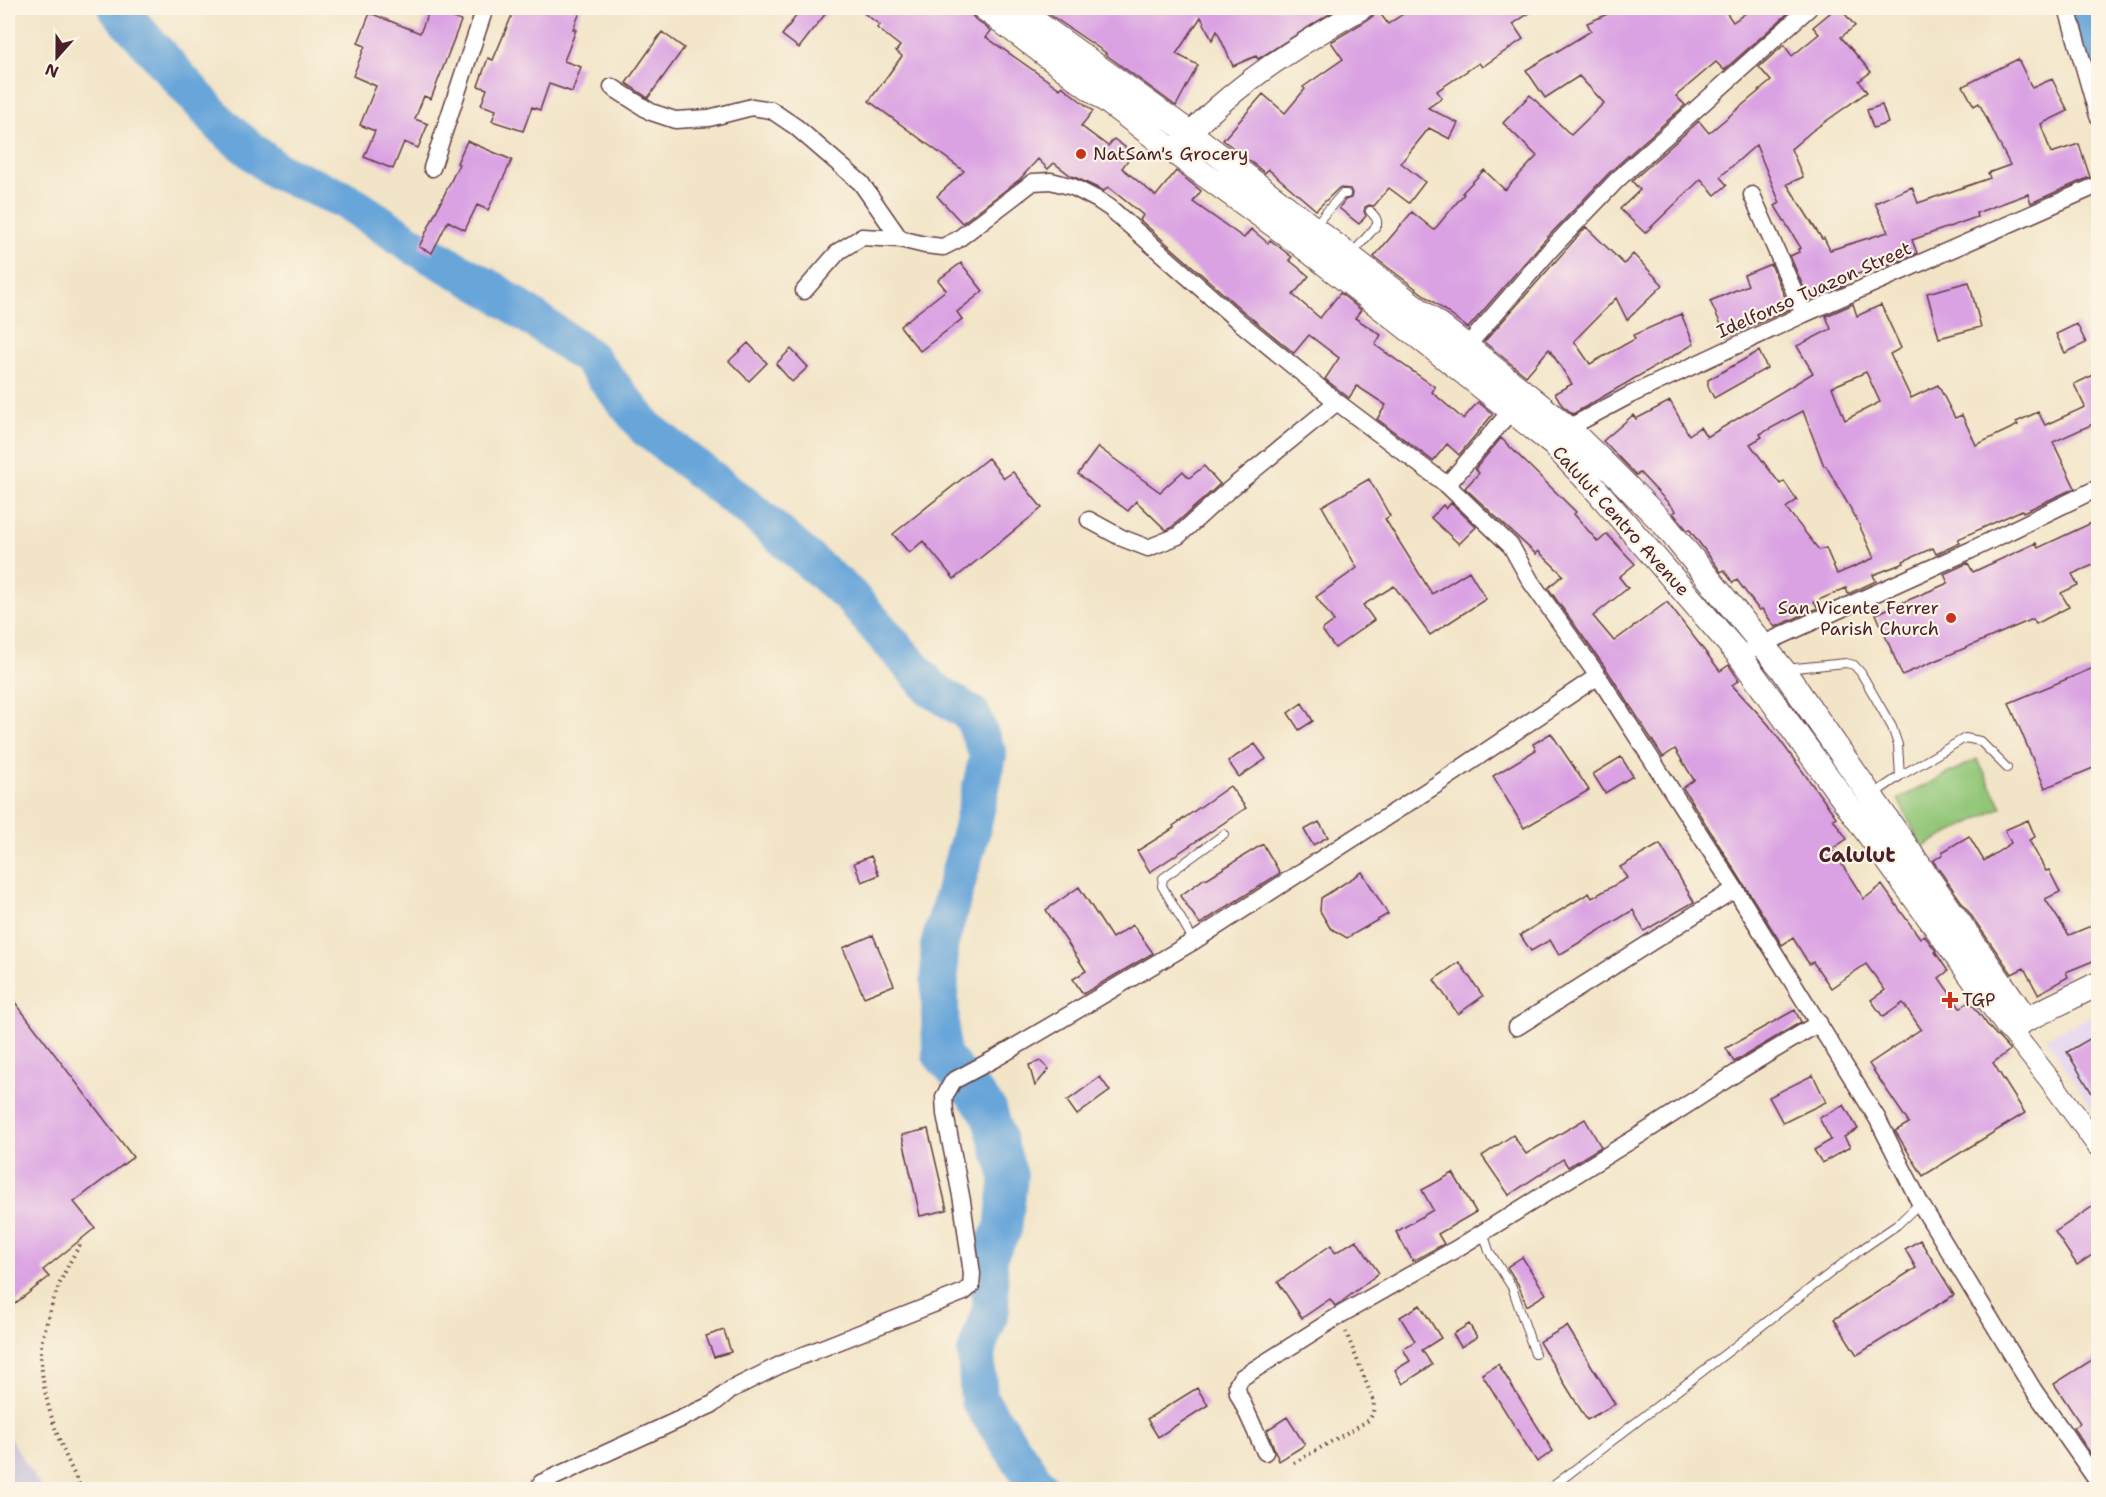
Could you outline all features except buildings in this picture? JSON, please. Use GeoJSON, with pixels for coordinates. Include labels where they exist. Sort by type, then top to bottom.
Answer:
{"type":"FeatureCollection","features":[{"type":"Feature","properties":{"kind":"main road","name":"Calulut Centro Avenue"},"geometry":{"type":"LineString","coordinates":[[984,8],[1174,152],[1306,236]]}},
{"type":"Feature","properties":{"kind":"main road","name":"Calulut Centro Avenue"},"geometry":{"type":"LineString","coordinates":[[1021,9],[1190,133],[1306,236],[1561,436],[1664,524],[1783,670],[1874,800],[2018,1023]]}},
{"type":"Feature","properties":{"kind":"main road","name":"Calulut Centro Avenue"},"geometry":{"type":"LineString","coordinates":[[1561,436],[1592,485],[1739,655],[1854,813],[2018,1023]]}},
{"type":"Feature","properties":{"kind":"main road"},"geometry":{"type":"LineString","coordinates":[[2018,1023],[2098,984]]}},
{"type":"Feature","properties":{"kind":"street"},"geometry":{"type":"LineString","coordinates":[[432,168],[485,8]]}},
{"type":"Feature","properties":{"kind":"street"},"geometry":{"type":"LineString","coordinates":[[1174,152],[1190,133],[1252,78],[1363,8]]}},
{"type":"Feature","properties":{"kind":"street"},"geometry":{"type":"LineString","coordinates":[[1459,355],[1551,249],[1618,178],[1809,8]]}},
{"type":"Feature","properties":{"kind":"street"},"geometry":{"type":"LineString","coordinates":[[2067,8],[2098,116]]}},
{"type":"Feature","properties":{"kind":"street"},"geometry":{"type":"LineString","coordinates":[[612,87],[651,112],[675,120],[709,118],[752,107],[771,110],[796,127],[861,183],[900,239]]}},
{"type":"Feature","properties":{"kind":"street"},"geometry":{"type":"LineString","coordinates":[[804,291],[839,251],[862,237],[900,239],[943,247],[957,240],[1033,182],[1051,181],[1073,188],[1110,208],[1236,320],[1337,402],[1447,485],[1511,546],[1531,582],[1598,676],[1735,889],[1877,1118],[1920,1203],[2033,1389],[2098,1482]]}},
{"type":"Feature","properties":{"kind":"street","name":"Idelfonso Tuazon Street"},"geometry":{"type":"LineString","coordinates":[[1561,436],[1630,395],[1804,314],[2098,185]]}},
{"type":"Feature","properties":{"kind":"street"},"geometry":{"type":"LineString","coordinates":[[1752,195],[1804,314]]}},
{"type":"Feature","properties":{"kind":"street"},"geometry":{"type":"LineString","coordinates":[[1089,520],[1122,538],[1148,548],[1178,536],[1223,495],[1337,402]]}},
{"type":"Feature","properties":{"kind":"street"},"geometry":{"type":"LineString","coordinates":[[1447,485],[1518,403]]}},
{"type":"Feature","properties":{"kind":"street"},"geometry":{"type":"LineString","coordinates":[[1739,655],[1971,550],[2098,488]]}},
{"type":"Feature","properties":{"kind":"street"},"geometry":{"type":"LineString","coordinates":[[541,1482],[713,1404],[730,1390],[784,1363],[964,1292],[971,1286],[972,1274],[967,1230],[945,1114],[944,1097],[953,1081],[1194,941],[1436,785],[1598,676]]}},
{"type":"Feature","properties":{"kind":"street"},"geometry":{"type":"LineString","coordinates":[[1517,1027],[1735,889]]}},
{"type":"Feature","properties":{"kind":"street"},"geometry":{"type":"LineString","coordinates":[[1266,1452],[1238,1393],[1237,1385],[1240,1378],[1340,1315],[1483,1232],[1819,1023]]}},
{"type":"Feature","properties":{"kind":"street"},"geometry":{"type":"LineString","coordinates":[[2018,1023],[2050,1080],[2092,1123],[2098,1146]]}},
{"type":"Feature","properties":{"kind":"lane"},"geometry":{"type":"LineString","coordinates":[[1306,236],[1342,194],[1346,194]]}},
{"type":"Feature","properties":{"kind":"lane"},"geometry":{"type":"LineString","coordinates":[[1343,265],[1377,225],[1375,216],[1370,211]]}},
{"type":"Feature","properties":{"kind":"lane"},"geometry":{"type":"LineString","coordinates":[[1783,670],[1846,663],[1854,665],[1892,727],[1898,745],[1900,776]]}},
{"type":"Feature","properties":{"kind":"lane"},"geometry":{"type":"LineString","coordinates":[[1854,813],[1874,800],[1881,789],[1900,776],[1965,738],[1980,741],[2007,768]]}},
{"type":"Feature","properties":{"kind":"lane"},"geometry":{"type":"LineString","coordinates":[[1194,941],[1162,886],[1163,878],[1224,834]]}},
{"type":"Feature","properties":{"kind":"lane"},"geometry":{"type":"LineString","coordinates":[[1548,1490],[1859,1251],[1897,1225],[1920,1203]]}},
{"type":"Feature","properties":{"kind":"lane"},"geometry":{"type":"LineString","coordinates":[[1483,1232],[1489,1251],[1512,1287],[1535,1354]]}},
{"type":"Feature","properties":{"kind":"path"},"geometry":{"type":"LineString","coordinates":[[80,1245],[67,1266],[51,1305],[41,1347],[44,1388],[55,1426],[82,1490]]}},
{"type":"Feature","properties":{"kind":"path"},"geometry":{"type":"LineString","coordinates":[[1294,1463],[1369,1420],[1373,1413],[1374,1402],[1340,1315]]}},
{"type":"Feature","properties":{"kind":"shaded area"},"geometry":{"type":"Polygon","coordinates":[[[2098,1013],[2098,1118],[2046,1037],[2098,1013]]]}},
{"type":"Feature","properties":{"kind":"shaded area"},"geometry":{"type":"Polygon","coordinates":[[[8,1435],[42,1489],[8,1489],[8,1435]]]}},
{"type":"Feature","properties":{"kind":"green space"},"geometry":{"type":"Polygon","coordinates":[[[1977,759],[2002,807],[1922,847],[1898,799],[1977,759]]]}},
{"type":"Feature","properties":{"kind":"waterway"},"geometry":{"type":"LineString","coordinates":[[117,8],[223,127],[275,170],[347,201],[416,247],[494,291],[590,358],[646,428],[752,511],[849,595],[931,688],[972,715],[988,755],[971,832],[939,946],[941,1054],[988,1110],[1009,1176],[1003,1229],[988,1255],[991,1309],[976,1353],[979,1400],[1041,1490]]}},
{"type":"Feature","properties":{"kind":"waterway"},"geometry":{"type":"LineString","coordinates":[[2077,8],[2098,55]]}},
{"type":"Feature","properties":{"kind":"place","name":"NatSam's Grocery"},"geometry":{"type":"Point","coordinates":[1081,154]}},
{"type":"Feature","properties":{"kind":"place","name":"San Vicente Ferrer Parish Church"},"geometry":{"type":"Point","coordinates":[1951,618]}},
{"type":"Feature","properties":{"kind":"place","name":"TGP"},"geometry":{"type":"Point","coordinates":[1950,1000]}},
{"type":"Feature","properties":{"kind":"district","name":"Calulut"},"geometry":{"type":"Point","coordinates":[1857,855]}}]}
